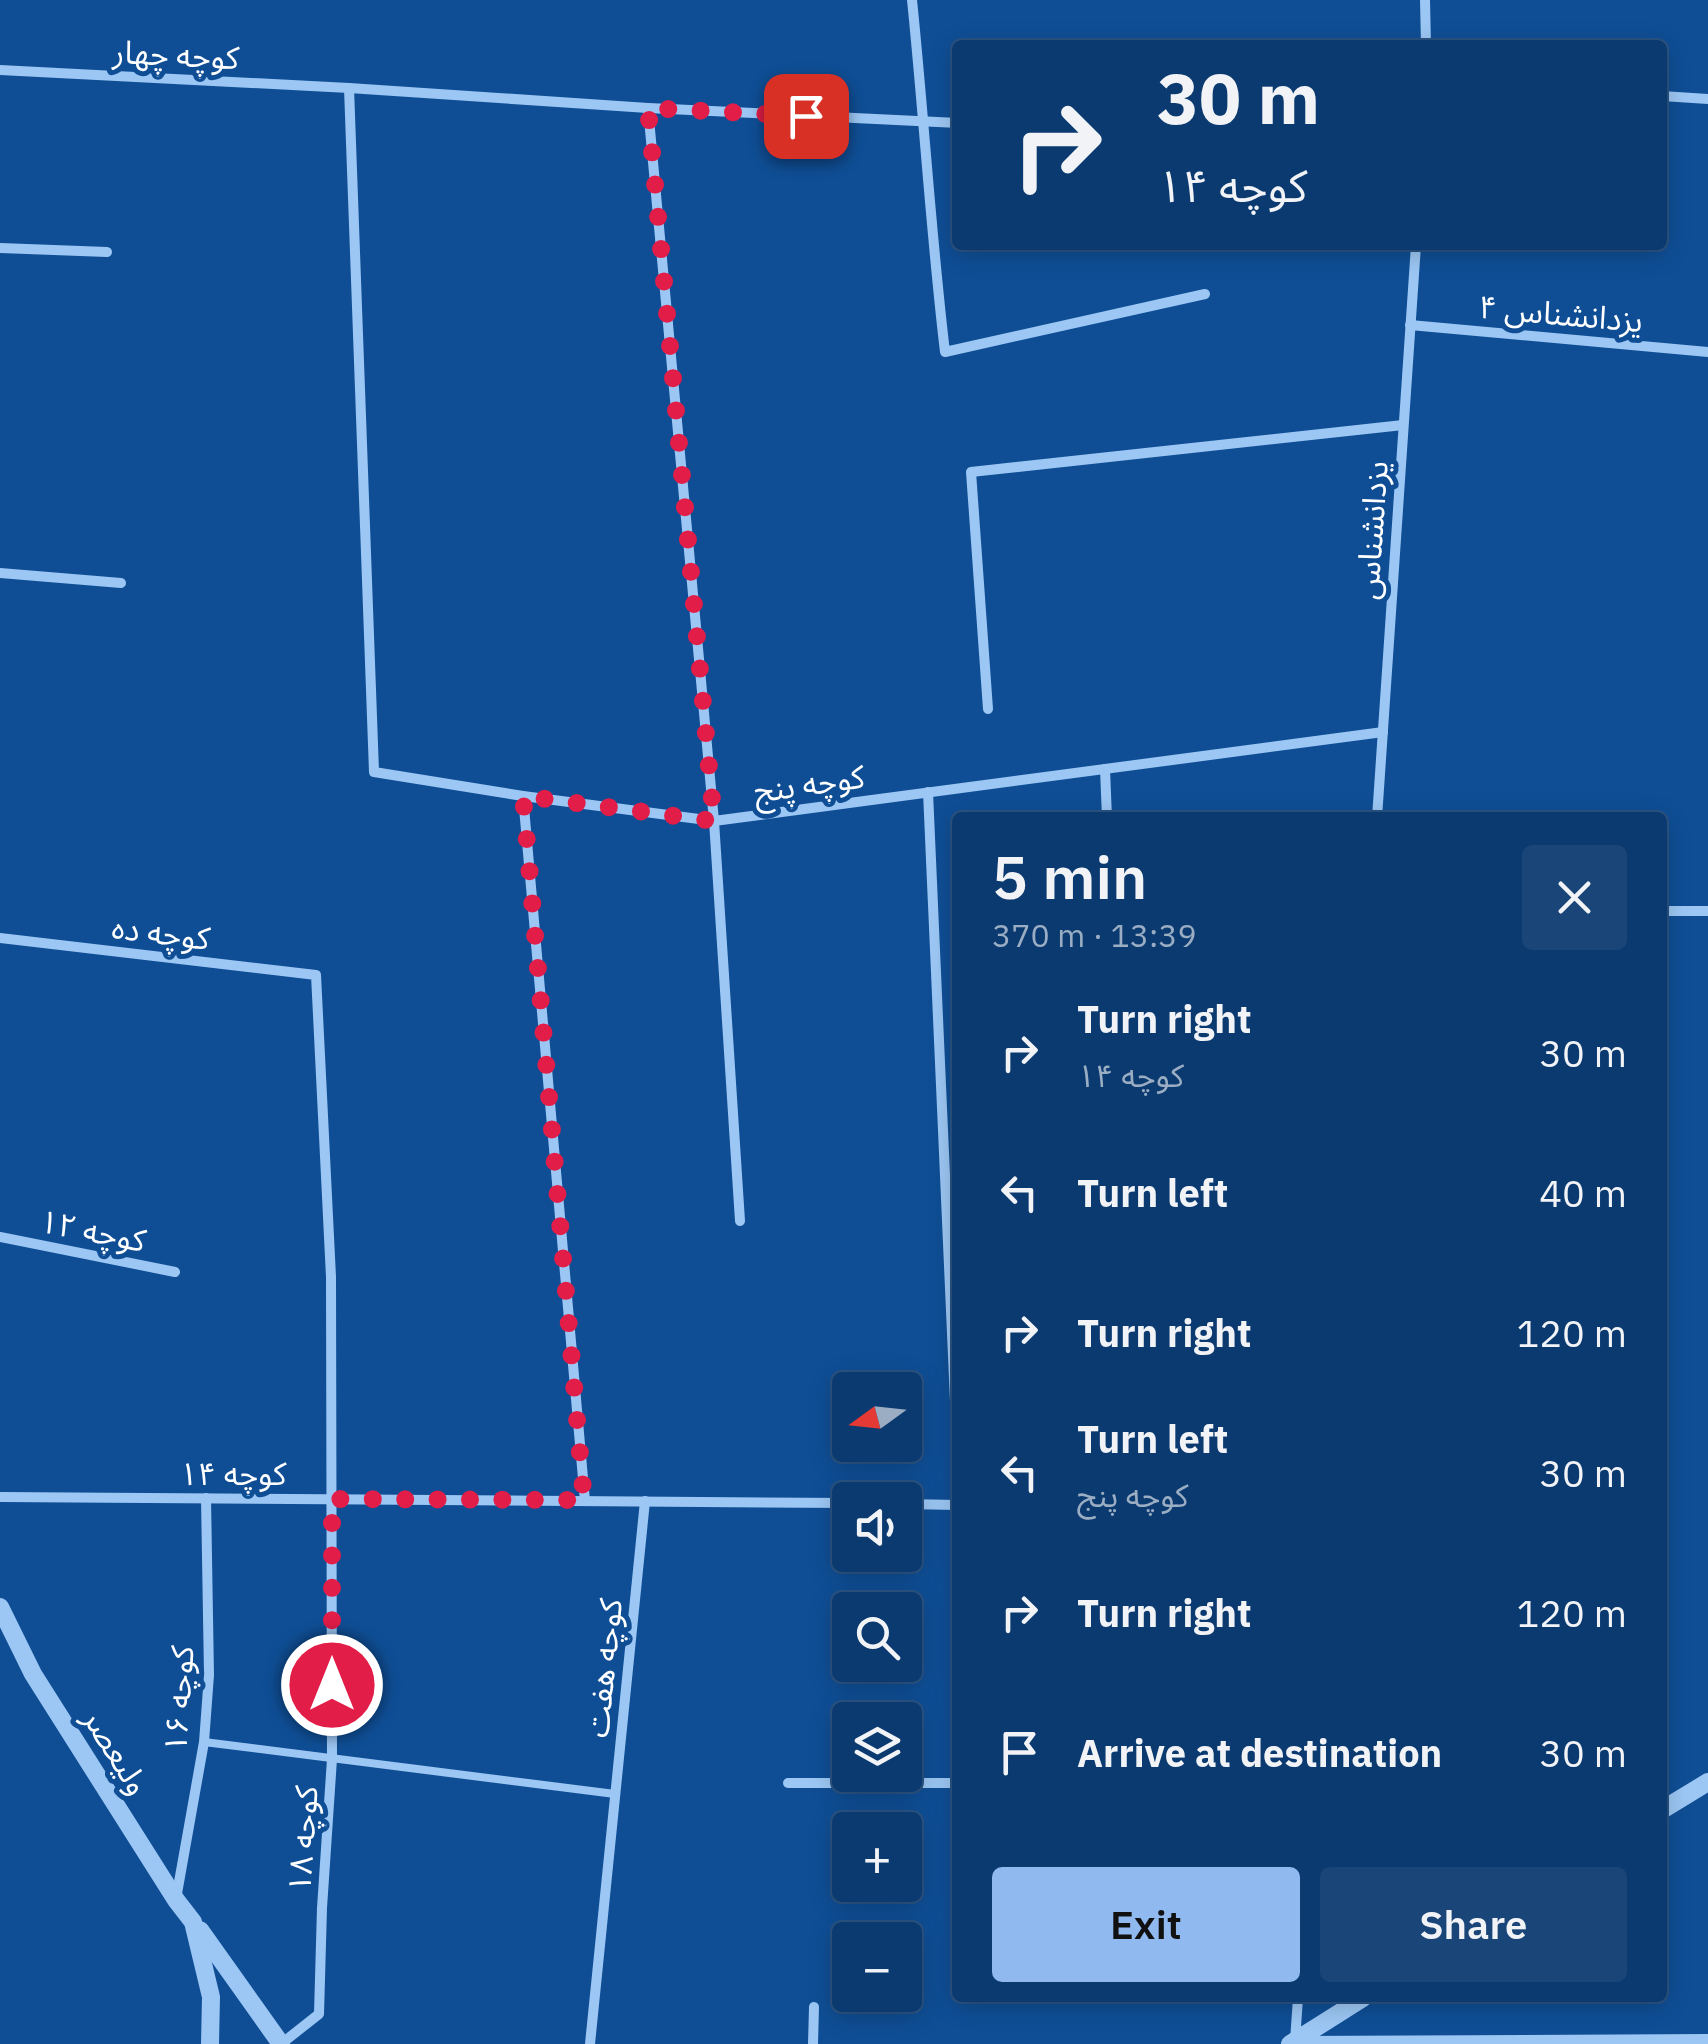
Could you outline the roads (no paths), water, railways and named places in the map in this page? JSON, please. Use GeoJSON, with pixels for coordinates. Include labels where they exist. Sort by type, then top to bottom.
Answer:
{"type":"FeatureCollection","features":[{"type":"Feature","properties":{"kind":"street"},"geometry":{"type":"LineString","coordinates":[[912,0],[945,352],[1206,294]]}},
{"type":"Feature","properties":{"kind":"street"},"geometry":{"type":"LineString","coordinates":[[1424,0],[1426,40]]}},
{"type":"Feature","properties":{"kind":"street","name":"کوچه چهار"},"geometry":{"type":"LineString","coordinates":[[0,70],[952,123]]}},
{"type":"Feature","properties":{"kind":"street"},"geometry":{"type":"LineString","coordinates":[[349,88],[374,772],[714,821],[740,1221]]}},
{"type":"Feature","properties":{"kind":"street"},"geometry":{"type":"LineString","coordinates":[[1667,96],[1708,99]]}},
{"type":"Feature","properties":{"kind":"street","name":"کوچه پنج"},"geometry":{"type":"LineString","coordinates":[[648,108],[714,821],[1383,732]]}},
{"type":"Feature","properties":{"kind":"street"},"geometry":{"type":"LineString","coordinates":[[0,248],[107,252]]}},
{"type":"Feature","properties":{"kind":"street","name":"یزدانشناس"},"geometry":{"type":"LineString","coordinates":[[1377,812],[1416,250]]}},
{"type":"Feature","properties":{"kind":"street","name":"یزدانشناس ۴"},"geometry":{"type":"LineString","coordinates":[[1410,325],[1708,352]]}},
{"type":"Feature","properties":{"kind":"street"},"geometry":{"type":"LineString","coordinates":[[988,709],[971,472],[1403,424]]}},
{"type":"Feature","properties":{"kind":"street"},"geometry":{"type":"LineString","coordinates":[[0,573],[121,583]]}},
{"type":"Feature","properties":{"kind":"street"},"geometry":{"type":"LineString","coordinates":[[1104,769],[1107,812]]}},
{"type":"Feature","properties":{"kind":"street"},"geometry":{"type":"LineString","coordinates":[[928,792],[952,1334]]}},
{"type":"Feature","properties":{"kind":"street"},"geometry":{"type":"LineString","coordinates":[[523,796],[584,1500]]}},
{"type":"Feature","properties":{"kind":"street"},"geometry":{"type":"LineString","coordinates":[[1667,912],[1708,911]]}},
{"type":"Feature","properties":{"kind":"street","name":"کوچه ده"},"geometry":{"type":"LineString","coordinates":[[0,938],[316,976]]}},
{"type":"Feature","properties":{"kind":"street","name":"کوچه ۱۸"},"geometry":{"type":"LineString","coordinates":[[281,2044],[319,2014],[332,1760],[331,1277],[316,976]]}},
{"type":"Feature","properties":{"kind":"street","name":"کوچه ۱۲"},"geometry":{"type":"LineString","coordinates":[[0,1237],[175,1272]]}},
{"type":"Feature","properties":{"kind":"street","name":"کوچه ۱۴"},"geometry":{"type":"LineString","coordinates":[[0,1496],[645,1501]]}},
{"type":"Feature","properties":{"kind":"street","name":"کوچه ۱۶"},"geometry":{"type":"LineString","coordinates":[[176,1900],[204,1742],[209,1675],[206,1498]]}},
{"type":"Feature","properties":{"kind":"street"},"geometry":{"type":"LineString","coordinates":[[645,1501],[832,1503]]}},
{"type":"Feature","properties":{"kind":"street","name":"کوچه هفت"},"geometry":{"type":"LineString","coordinates":[[590,2044],[645,1501]]}},
{"type":"Feature","properties":{"kind":"street"},"geometry":{"type":"LineString","coordinates":[[922,1504],[952,1504]]}},
{"type":"Feature","properties":{"kind":"street","name":"ولیعصر"},"geometry":{"type":"LineString","coordinates":[[0,1607],[33,1674],[176,1900],[281,2044]]}},
{"type":"Feature","properties":{"kind":"street"},"geometry":{"type":"LineString","coordinates":[[1667,1807],[1708,1782]]}},
{"type":"Feature","properties":{"kind":"street"},"geometry":{"type":"LineString","coordinates":[[788,1784],[952,1783]]}},
{"type":"Feature","properties":{"kind":"street","name":"ولیعصر"},"geometry":{"type":"LineString","coordinates":[[194,1922],[211,1996],[210,2044]]}},
{"type":"Feature","properties":{"kind":"street"},"geometry":{"type":"LineString","coordinates":[[1292,2042],[1297,2002]]}},
{"type":"Feature","properties":{"kind":"street"},"geometry":{"type":"LineString","coordinates":[[1292,2042],[1357,2002]]}},
{"type":"Feature","properties":{"kind":"street"},"geometry":{"type":"LineString","coordinates":[[813,2044],[814,2007]]}},
{"type":"Feature","properties":{"kind":"street"},"geometry":{"type":"LineString","coordinates":[[1292,2042],[1708,2039]]}},
{"type":"Feature","properties":{"kind":"lane"},"geometry":{"type":"LineString","coordinates":[[204,1742],[615,1794]]}}]}
